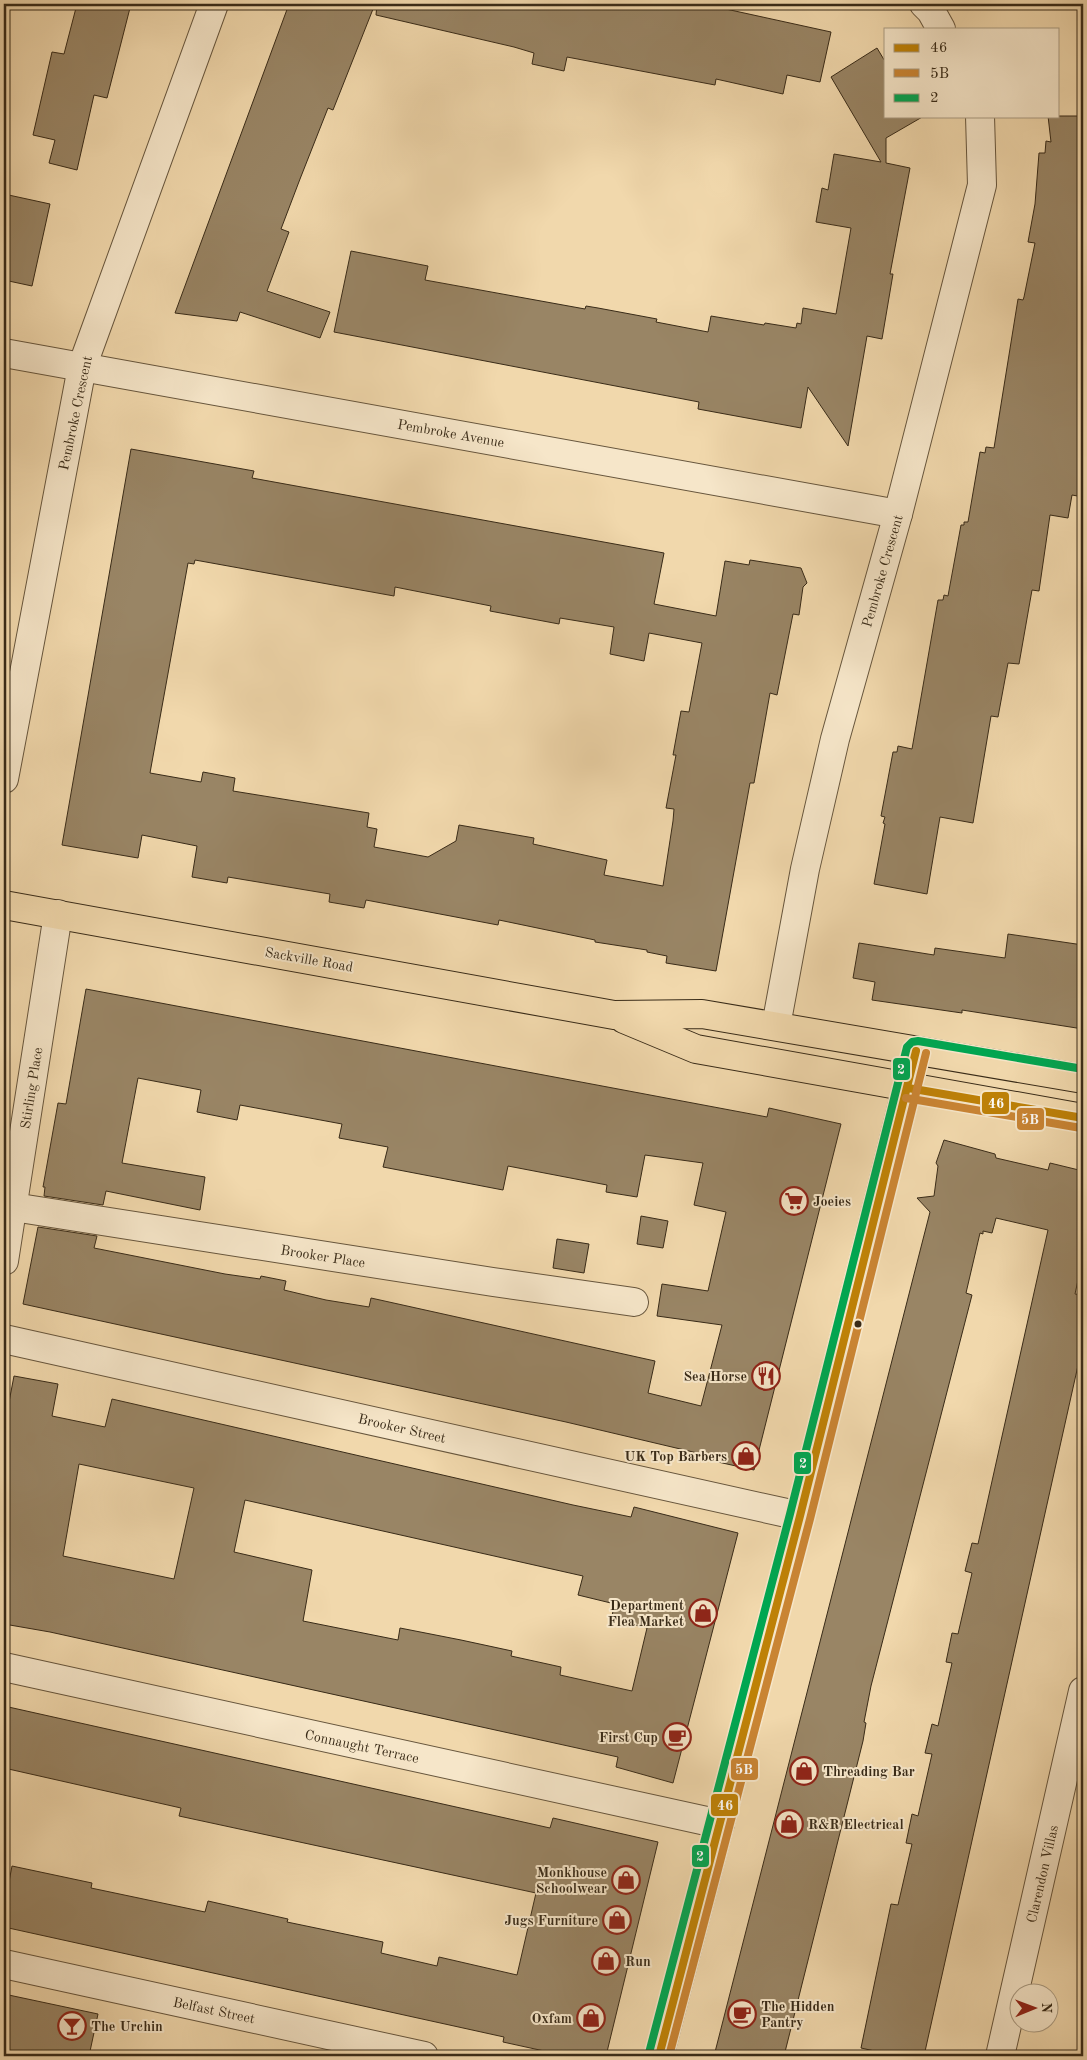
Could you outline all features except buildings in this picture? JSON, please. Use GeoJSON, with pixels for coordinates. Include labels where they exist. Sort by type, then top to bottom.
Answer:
{"type":"FeatureCollection","features":[{"type":"Feature","properties":{"kind":"main road","name":"Sackville Road"},"geometry":{"type":"LineString","coordinates":[[4,905],[614,1014],[702,1014],[1083,1079]]}},
{"type":"Feature","properties":{"kind":"main road","name":"Sackville Road"},"geometry":{"type":"LineString","coordinates":[[614,1014],[696,1049],[1083,1118]]}},
{"type":"Feature","properties":{"kind":"street","name":"Pembroke Crescent"},"geometry":{"type":"LineString","coordinates":[[4,779],[82,367],[214,4]]}},
{"type":"Feature","properties":{"kind":"street"},"geometry":{"type":"LineString","coordinates":[[924,4],[932,11],[941,28]]}},
{"type":"Feature","properties":{"kind":"street","name":"Pembroke Crescent"},"geometry":{"type":"LineString","coordinates":[[776,1026],[805,869],[835,739],[898,514],[982,185],[980,118]]}},
{"type":"Feature","properties":{"kind":"street","name":"Pembroke Avenue"},"geometry":{"type":"LineString","coordinates":[[4,353],[898,514]]}},
{"type":"Feature","properties":{"kind":"street","name":"Stirling Place"},"geometry":{"type":"LineString","coordinates":[[4,1261],[58,914]]}},
{"type":"Feature","properties":{"kind":"street"},"geometry":{"type":"LineString","coordinates":[[659,2056],[800,1516],[916,1051]]}},
{"type":"Feature","properties":{"kind":"street","name":"Brooker Place"},"geometry":{"type":"LineString","coordinates":[[13,1207],[493,1282],[634,1302]]}},
{"type":"Feature","properties":{"kind":"street","name":"Brooker Street"},"geometry":{"type":"LineString","coordinates":[[4,1339],[800,1516]]}},
{"type":"Feature","properties":{"kind":"street","name":"Connaught Terrace"},"geometry":{"type":"LineString","coordinates":[[4,1668],[720,1824]]}},
{"type":"Feature","properties":{"kind":"street","name":"Clarendon Villas"},"geometry":{"type":"LineString","coordinates":[[1000,2056],[1083,1691]]}},
{"type":"Feature","properties":{"kind":"street","name":"Belfast Street"},"geometry":{"type":"LineString","coordinates":[[4,1964],[340,2048],[424,2056]]}},
{"type":"Feature","properties":{"kind":"transit line","name":"2"},"geometry":{"type":"LineString","coordinates":[[649,2053],[790,1514],[907,1047],[912,1042],[918,1041],[1083,1069]]}},
{"type":"Feature","properties":{"kind":"transit line","name":"46"},"geometry":{"type":"LineString","coordinates":[[659,2056],[800,1516],[916,1051]]}},
{"type":"Feature","properties":{"kind":"transit line","name":"5B"},"geometry":{"type":"LineString","coordinates":[[669,2056],[810,1519],[926,1053]]}},
{"type":"Feature","properties":{"kind":"transit line","name":"46"},"geometry":{"type":"LineString","coordinates":[[908,1088],[1083,1118]]}},
{"type":"Feature","properties":{"kind":"transit line","name":"5B"},"geometry":{"type":"LineString","coordinates":[[906,1098],[1081,1128]]}},
{"type":"Feature","properties":{"kind":"place","name":"Joeies"},"geometry":{"type":"Point","coordinates":[794,1201]}},
{"type":"Feature","properties":{"kind":"place","name":"Sea Horse"},"geometry":{"type":"Point","coordinates":[766,1376]}},
{"type":"Feature","properties":{"kind":"place","name":"UK Top Barbers"},"geometry":{"type":"Point","coordinates":[746,1456]}},
{"type":"Feature","properties":{"kind":"place","name":"Department Flea Market"},"geometry":{"type":"Point","coordinates":[703,1613]}},
{"type":"Feature","properties":{"kind":"place","name":"First Cup"},"geometry":{"type":"Point","coordinates":[677,1737]}},
{"type":"Feature","properties":{"kind":"place","name":"Threading Bar"},"geometry":{"type":"Point","coordinates":[804,1771]}},
{"type":"Feature","properties":{"kind":"place","name":"R&R Electrical"},"geometry":{"type":"Point","coordinates":[789,1824]}},
{"type":"Feature","properties":{"kind":"place","name":"Monkhouse Schoolwear"},"geometry":{"type":"Point","coordinates":[626,1880]}},
{"type":"Feature","properties":{"kind":"place","name":"Jugs Furniture"},"geometry":{"type":"Point","coordinates":[617,1920]}},
{"type":"Feature","properties":{"kind":"place","name":"Run"},"geometry":{"type":"Point","coordinates":[606,1961]}},
{"type":"Feature","properties":{"kind":"place","name":"The Hidden Pantry"},"geometry":{"type":"Point","coordinates":[742,2014]}},
{"type":"Feature","properties":{"kind":"place","name":"Oxfam"},"geometry":{"type":"Point","coordinates":[591,2018]}},
{"type":"Feature","properties":{"kind":"place","name":"The Urchin"},"geometry":{"type":"Point","coordinates":[72,2026]}}]}
